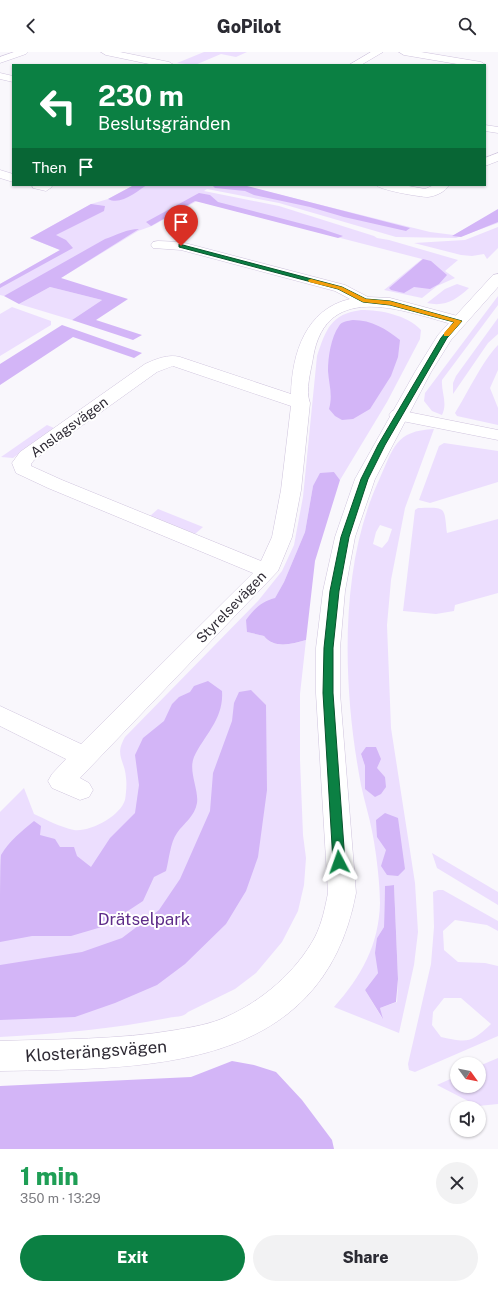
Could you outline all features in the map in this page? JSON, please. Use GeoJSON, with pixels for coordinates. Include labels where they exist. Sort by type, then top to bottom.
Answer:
{"type":"FeatureCollection","features":[{"type":"Feature","properties":{"kind":"street"},"geometry":{"type":"LineString","coordinates":[[0,60],[23,52]]}},
{"type":"Feature","properties":{"kind":"street"},"geometry":{"type":"LineString","coordinates":[[106,52],[164,64]]}},
{"type":"Feature","properties":{"kind":"street"},"geometry":{"type":"LineString","coordinates":[[356,64],[378,52]]}},
{"type":"Feature","properties":{"kind":"street"},"geometry":{"type":"LineString","coordinates":[[404,52],[475,64]]}},
{"type":"Feature","properties":{"kind":"street"},"geometry":{"type":"LineString","coordinates":[[0,76],[12,79]]}},
{"type":"Feature","properties":{"kind":"street"},"geometry":{"type":"LineString","coordinates":[[486,128],[498,130]]}},
{"type":"Feature","properties":{"kind":"street"},"geometry":{"type":"LineString","coordinates":[[486,162],[498,156]]}},
{"type":"Feature","properties":{"kind":"street"},"geometry":{"type":"LineString","coordinates":[[0,174],[12,178]]}},
{"type":"Feature","properties":{"kind":"street"},"geometry":{"type":"LineString","coordinates":[[387,186],[425,193],[432,192],[441,186]]}},
{"type":"Feature","properties":{"kind":"street"},"geometry":{"type":"LineString","coordinates":[[158,245],[181,246],[340,288],[365,300],[390,303],[459,321]]}},
{"type":"Feature","properties":{"kind":"street","name":"Klosterängsvägen"},"geometry":{"type":"LineString","coordinates":[[0,1056],[99,1054],[173,1046],[216,1036],[236,1029],[258,1017],[286,996],[317,958],[335,923],[342,893],[328,693],[328,648],[334,591],[345,537],[364,479],[398,416],[444,338],[498,278]]}},
{"type":"Feature","properties":{"kind":"street","name":"Styrelsevägen"},"geometry":{"type":"LineString","coordinates":[[80,790],[61,781],[267,570],[282,537],[291,490],[300,403],[300,389],[307,346],[317,326],[332,311],[349,304],[365,300]]}},
{"type":"Feature","properties":{"kind":"street","name":"Anslagsvägen"},"geometry":{"type":"LineString","coordinates":[[267,570],[55,484],[23,469],[21,463],[27,456],[145,372],[162,363],[174,361],[300,403]]}},
{"type":"Feature","properties":{"kind":"street"},"geometry":{"type":"LineString","coordinates":[[398,416],[498,435]]}},
{"type":"Feature","properties":{"kind":"street"},"geometry":{"type":"LineString","coordinates":[[0,715],[84,757]]}},
{"type":"Feature","properties":{"kind":"green space"},"geometry":{"type":"Polygon","coordinates":[[[204,52],[247,52],[236,57],[221,54],[197,64],[177,63],[204,52]]]}},
{"type":"Feature","properties":{"kind":"green space"},"geometry":{"type":"Polygon","coordinates":[[[132,186],[245,186],[430,232],[454,235],[498,210],[498,223],[456,238],[396,237],[279,203],[207,189],[204,191],[279,206],[377,238],[389,240],[458,260],[445,271],[455,278],[437,286],[422,298],[384,290],[422,259],[197,201],[152,226],[138,231],[61,278],[45,281],[4,296],[0,295],[0,284],[60,250],[30,238],[91,204],[108,199],[132,186]]]}},
{"type":"Feature","properties":{"kind":"green space"},"geometry":{"type":"Polygon","coordinates":[[[498,227],[498,248],[487,259],[484,254],[472,256],[461,255],[414,243],[465,240],[498,227]]]}},
{"type":"Feature","properties":{"kind":"green space"},"geometry":{"type":"Polygon","coordinates":[[[457,284],[469,288],[450,302],[439,304],[427,303],[445,289],[457,284]]]}},
{"type":"Feature","properties":{"kind":"green space"},"geometry":{"type":"Polygon","coordinates":[[[50,287],[102,300],[72,320],[19,304],[50,287]]]}},
{"type":"Feature","properties":{"kind":"green space"},"geometry":{"type":"Polygon","coordinates":[[[498,296],[498,305],[442,380],[444,411],[442,415],[432,411],[424,401],[425,393],[498,296]]]}},
{"type":"Feature","properties":{"kind":"green space"},"geometry":{"type":"Polygon","coordinates":[[[12,307],[51,321],[51,325],[0,356],[0,314],[12,307]]]}},
{"type":"Feature","properties":{"kind":"green space","name":"Drätselpark"},"geometry":{"type":"Polygon","coordinates":[[[361,310],[385,312],[401,317],[421,330],[420,339],[387,402],[340,480],[334,472],[313,486],[305,532],[284,582],[275,598],[247,632],[264,636],[273,643],[278,644],[289,644],[306,640],[300,694],[300,760],[303,835],[306,858],[304,885],[298,911],[282,942],[256,973],[235,989],[183,1015],[105,1028],[63,1033],[0,1037],[0,812],[24,788],[34,814],[74,830],[81,830],[96,826],[104,822],[122,806],[125,800],[126,783],[120,749],[125,737],[258,601],[282,571],[294,545],[303,497],[317,356],[323,338],[331,324],[343,315],[361,310]]]}},
{"type":"Feature","properties":{"kind":"green space"},"geometry":{"type":"Polygon","coordinates":[[[498,318],[498,334],[488,343],[453,394],[453,383],[456,376],[498,318]]]}},
{"type":"Feature","properties":{"kind":"green space"},"geometry":{"type":"Polygon","coordinates":[[[498,345],[498,370],[490,388],[498,408],[498,425],[457,416],[455,413],[475,378],[492,351],[498,345]]]}},
{"type":"Feature","properties":{"kind":"green space"},"geometry":{"type":"Polygon","coordinates":[[[47,425],[54,428],[13,458],[1,457],[47,425]]]}},
{"type":"Feature","properties":{"kind":"green space"},"geometry":{"type":"Polygon","coordinates":[[[434,429],[405,508],[391,580],[387,625],[391,728],[415,883],[418,932],[414,965],[399,1033],[334,1007],[344,996],[367,960],[376,933],[380,903],[379,876],[375,847],[361,785],[350,710],[348,630],[356,552],[366,515],[388,458],[403,437],[421,430],[434,429]],[[380,525],[376,532],[373,544],[382,548],[388,541],[392,529],[380,525]],[[361,754],[365,766],[365,789],[385,777],[361,754]],[[394,885],[385,886],[384,927],[377,938],[378,973],[365,990],[382,1018],[380,1008],[397,1002],[398,979],[394,885]]]}},
{"type":"Feature","properties":{"kind":"green space"},"geometry":{"type":"Polygon","coordinates":[[[444,443],[498,451],[498,482],[430,503],[419,500],[439,446],[444,443]]]}},
{"type":"Feature","properties":{"kind":"green space"},"geometry":{"type":"Polygon","coordinates":[[[418,508],[434,508],[442,510],[444,513],[447,533],[498,519],[498,593],[455,605],[454,611],[436,614],[403,611],[415,510],[418,508]]]}},
{"type":"Feature","properties":{"kind":"green space"},"geometry":{"type":"Polygon","coordinates":[[[158,509],[203,527],[195,534],[150,516],[158,509]]]}},
{"type":"Feature","properties":{"kind":"green space"},"geometry":{"type":"Polygon","coordinates":[[[432,853],[498,892],[498,905],[437,868],[432,853]]]}},
{"type":"Feature","properties":{"kind":"green space"},"geometry":{"type":"Polygon","coordinates":[[[443,890],[498,921],[498,931],[487,925],[455,920],[443,931],[444,950],[458,962],[485,963],[498,966],[498,1036],[415,1072],[409,1070],[408,1064],[431,964],[434,927],[433,892],[443,890]],[[444,998],[433,1012],[432,1025],[441,1037],[463,1041],[469,1040],[479,1035],[491,1024],[461,998],[444,998]]]}},
{"type":"Feature","properties":{"kind":"green space"},"geometry":{"type":"Polygon","coordinates":[[[498,1058],[498,1104],[486,1105],[486,1101],[468,1101],[453,1093],[486,1093],[486,1063],[498,1058]]]}},
{"type":"Feature","properties":{"kind":"green space"},"geometry":{"type":"Polygon","coordinates":[[[450,1079],[450,1092],[437,1085],[450,1079]]]}},
{"type":"Feature","properties":{"kind":"shaded area"},"geometry":{"type":"Polygon","coordinates":[[[132,186],[146,186],[129,197],[118,201],[108,199],[132,186]]]}},
{"type":"Feature","properties":{"kind":"shaded area"},"geometry":{"type":"Polygon","coordinates":[[[213,186],[247,186],[410,228],[406,231],[344,217],[310,207],[254,195],[245,191],[215,188],[213,186]]]}},
{"type":"Feature","properties":{"kind":"shaded area"},"geometry":{"type":"Polygon","coordinates":[[[199,193],[210,195],[218,202],[322,229],[343,236],[338,238],[195,201],[151,226],[146,222],[199,193]]]}},
{"type":"Feature","properties":{"kind":"shaded area"},"geometry":{"type":"Polygon","coordinates":[[[91,204],[105,206],[104,211],[56,235],[66,240],[73,248],[0,288],[0,284],[60,250],[30,238],[91,204]]]}},
{"type":"Feature","properties":{"kind":"shaded area"},"geometry":{"type":"Polygon","coordinates":[[[498,209],[498,222],[461,237],[452,236],[498,209]]]}},
{"type":"Feature","properties":{"kind":"shaded area"},"geometry":{"type":"Polygon","coordinates":[[[139,229],[61,278],[128,299],[96,320],[142,335],[133,340],[72,320],[102,300],[50,287],[19,304],[4,296],[105,239],[126,231],[139,229]]]}},
{"type":"Feature","properties":{"kind":"shaded area"},"geometry":{"type":"Polygon","coordinates":[[[423,259],[431,261],[447,275],[439,284],[430,289],[414,287],[404,293],[391,290],[389,288],[423,259]]]}},
{"type":"Feature","properties":{"kind":"shaded area"},"geometry":{"type":"Polygon","coordinates":[[[353,320],[373,323],[400,340],[398,357],[391,376],[370,409],[353,419],[342,420],[335,416],[329,409],[331,395],[328,371],[330,347],[340,324],[353,320]]]}},
{"type":"Feature","properties":{"kind":"shaded area"},"geometry":{"type":"Polygon","coordinates":[[[62,325],[142,353],[134,358],[73,337],[0,385],[0,364],[62,325]]]}},
{"type":"Feature","properties":{"kind":"shaded area"},"geometry":{"type":"Polygon","coordinates":[[[334,472],[340,480],[315,561],[306,640],[289,644],[278,644],[273,643],[264,636],[247,632],[246,620],[259,606],[266,601],[275,598],[284,582],[305,532],[313,486],[320,473],[334,472]]]}},
{"type":"Feature","properties":{"kind":"shaded area"},"geometry":{"type":"Polygon","coordinates":[[[208,681],[222,691],[222,701],[217,718],[198,749],[192,762],[197,792],[196,808],[192,816],[175,837],[171,847],[166,871],[154,877],[143,901],[105,926],[71,936],[32,936],[0,942],[1,855],[8,845],[34,821],[41,826],[40,835],[55,839],[60,847],[74,847],[77,856],[91,867],[110,838],[135,813],[139,785],[135,755],[143,738],[164,721],[172,704],[179,697],[190,692],[194,686],[208,681]]]}},
{"type":"Feature","properties":{"kind":"shaded area"},"geometry":{"type":"Polygon","coordinates":[[[251,690],[266,705],[267,790],[258,857],[246,891],[226,924],[185,964],[157,985],[115,1003],[75,1017],[0,1020],[0,965],[82,952],[122,938],[159,910],[180,879],[210,811],[213,773],[232,721],[234,703],[239,692],[251,690]]]}},
{"type":"Feature","properties":{"kind":"shaded area"},"geometry":{"type":"Polygon","coordinates":[[[366,747],[376,747],[381,759],[377,768],[385,777],[386,787],[381,794],[375,797],[365,789],[365,766],[361,754],[366,747]]]}},
{"type":"Feature","properties":{"kind":"shaded area"},"geometry":{"type":"Polygon","coordinates":[[[385,813],[398,818],[405,869],[398,876],[387,875],[381,866],[386,850],[377,837],[376,820],[385,813]]]}},
{"type":"Feature","properties":{"kind":"shaded area"},"geometry":{"type":"Polygon","coordinates":[[[394,885],[398,979],[396,1002],[380,1008],[383,1019],[365,990],[378,973],[375,953],[377,938],[384,927],[385,886],[394,885]]]}},
{"type":"Feature","properties":{"kind":"shaded area"},"geometry":{"type":"Polygon","coordinates":[[[232,1061],[254,1065],[276,1072],[302,1100],[332,1140],[334,1149],[0,1149],[0,1086],[191,1077],[232,1061]]]}},
{"type":"Feature","properties":{"kind":"slow traffic"},"geometry":{"type":"LineString","coordinates":[[311,280],[340,288],[365,300],[390,303],[459,321],[447,335]]}},
{"type":"Feature","properties":{"kind":"route"},"geometry":{"type":"LineString","coordinates":[[181,246],[340,288],[365,300],[390,303],[459,321],[444,338],[423,372],[364,479],[345,537],[334,591],[328,648],[330,735],[339,862]]}}]}
